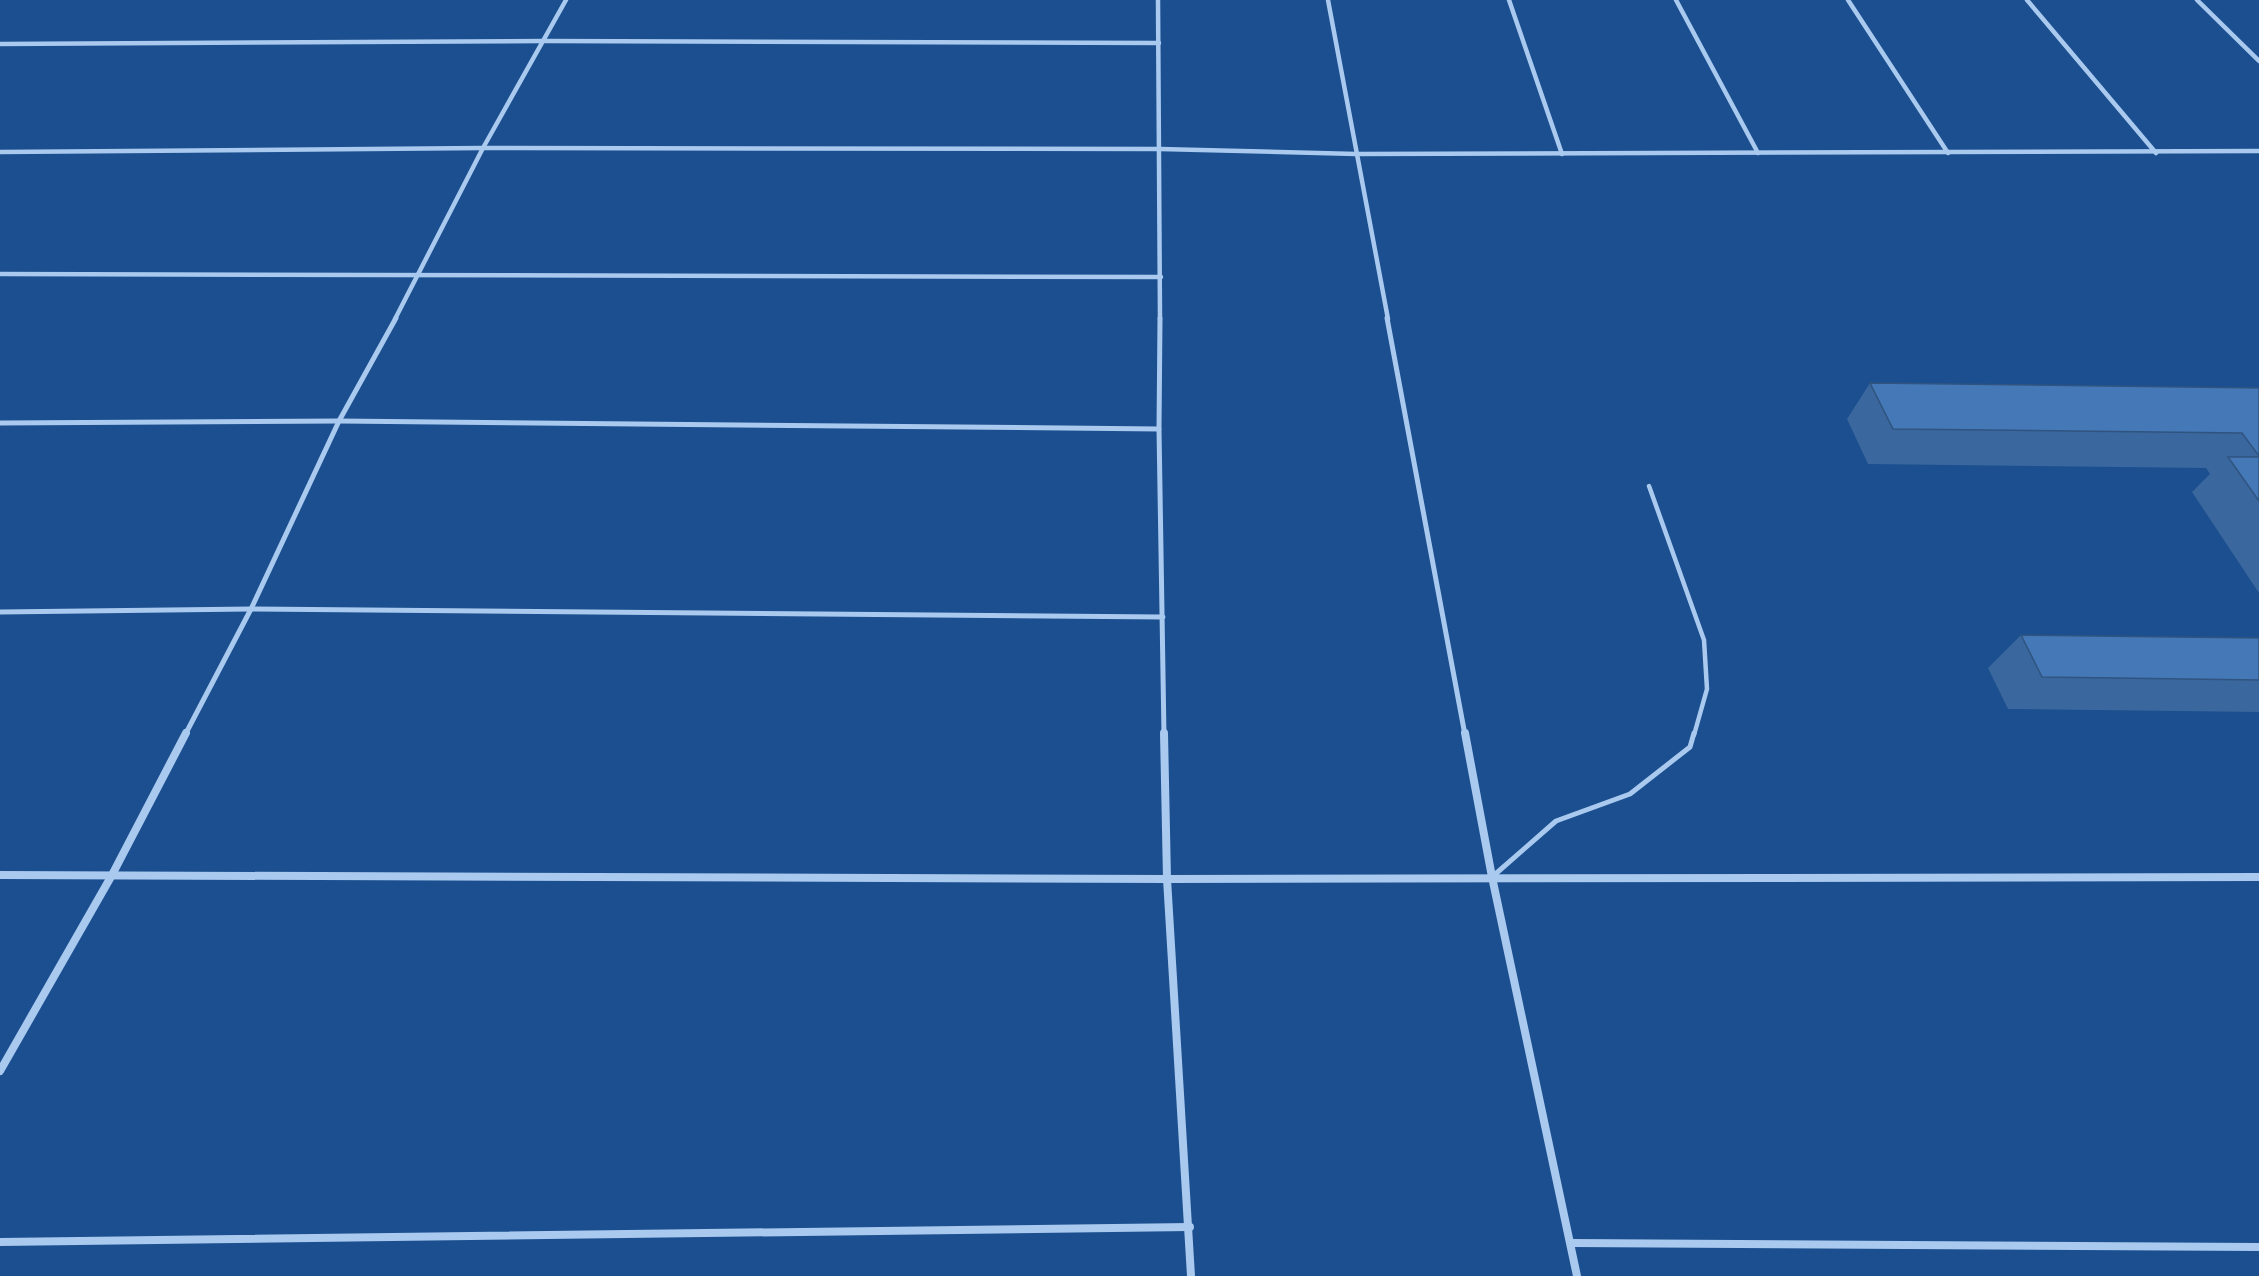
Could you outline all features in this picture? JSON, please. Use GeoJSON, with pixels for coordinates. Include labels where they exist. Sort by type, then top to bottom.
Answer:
{"type":"FeatureCollection","features":[{"type":"Feature","properties":{"kind":"street"},"geometry":{"type":"LineString","coordinates":[[0,1071],[112,875],[251,609],[339,421],[419,275],[483,148],[566,0]]}},
{"type":"Feature","properties":{"kind":"street"},"geometry":{"type":"LineString","coordinates":[[1158,0],[1161,277],[1159,429],[1167,879],[1190,1227],[1191,1276]]}},
{"type":"Feature","properties":{"kind":"street"},"geometry":{"type":"LineString","coordinates":[[1328,0],[1492,877],[1577,1276]]}},
{"type":"Feature","properties":{"kind":"street"},"geometry":{"type":"LineString","coordinates":[[1509,0],[1562,154]]}},
{"type":"Feature","properties":{"kind":"street"},"geometry":{"type":"LineString","coordinates":[[1676,0],[1758,153]]}},
{"type":"Feature","properties":{"kind":"street"},"geometry":{"type":"LineString","coordinates":[[1848,0],[1948,153]]}},
{"type":"Feature","properties":{"kind":"street"},"geometry":{"type":"LineString","coordinates":[[2027,0],[2156,153]]}},
{"type":"Feature","properties":{"kind":"street"},"geometry":{"type":"LineString","coordinates":[[2197,0],[2259,62]]}},
{"type":"Feature","properties":{"kind":"street"},"geometry":{"type":"LineString","coordinates":[[0,44],[544,41],[1159,43]]}},
{"type":"Feature","properties":{"kind":"street"},"geometry":{"type":"LineString","coordinates":[[0,152],[483,148],[1160,149],[1356,154],[2259,151]]}},
{"type":"Feature","properties":{"kind":"street"},"geometry":{"type":"LineString","coordinates":[[0,274],[1161,277]]}},
{"type":"Feature","properties":{"kind":"street"},"geometry":{"type":"LineString","coordinates":[[0,423],[339,421],[1159,429]]}},
{"type":"Feature","properties":{"kind":"street"},"geometry":{"type":"LineString","coordinates":[[0,612],[251,609],[1163,616]]}},
{"type":"Feature","properties":{"kind":"street"},"geometry":{"type":"LineString","coordinates":[[0,875],[1167,879],[2259,877]]}},
{"type":"Feature","properties":{"kind":"street"},"geometry":{"type":"LineString","coordinates":[[0,1242],[1190,1227]]}},
{"type":"Feature","properties":{"kind":"street"},"geometry":{"type":"LineString","coordinates":[[1571,1243],[2259,1247]]}},
{"type":"Feature","properties":{"kind":"lane"},"geometry":{"type":"LineString","coordinates":[[1492,877],[1556,821],[1630,794],[1690,747],[1707,689],[1704,640],[1649,486]]}},
{"type":"Feature","properties":{"kind":"building"},"geometry":{"type":"Polygon","coordinates":[[[1870,383],[2259,388],[2259,456],[2242,433],[1893,429],[1870,383]]]}},
{"type":"Feature","properties":{"kind":"building"},"geometry":{"type":"Polygon","coordinates":[[[2228,457],[2259,457],[2259,501],[2228,457]]]}},
{"type":"Feature","properties":{"kind":"building"},"geometry":{"type":"Polygon","coordinates":[[[2021,635],[2259,638],[2259,680],[2042,677],[2021,635]]]}}]}
